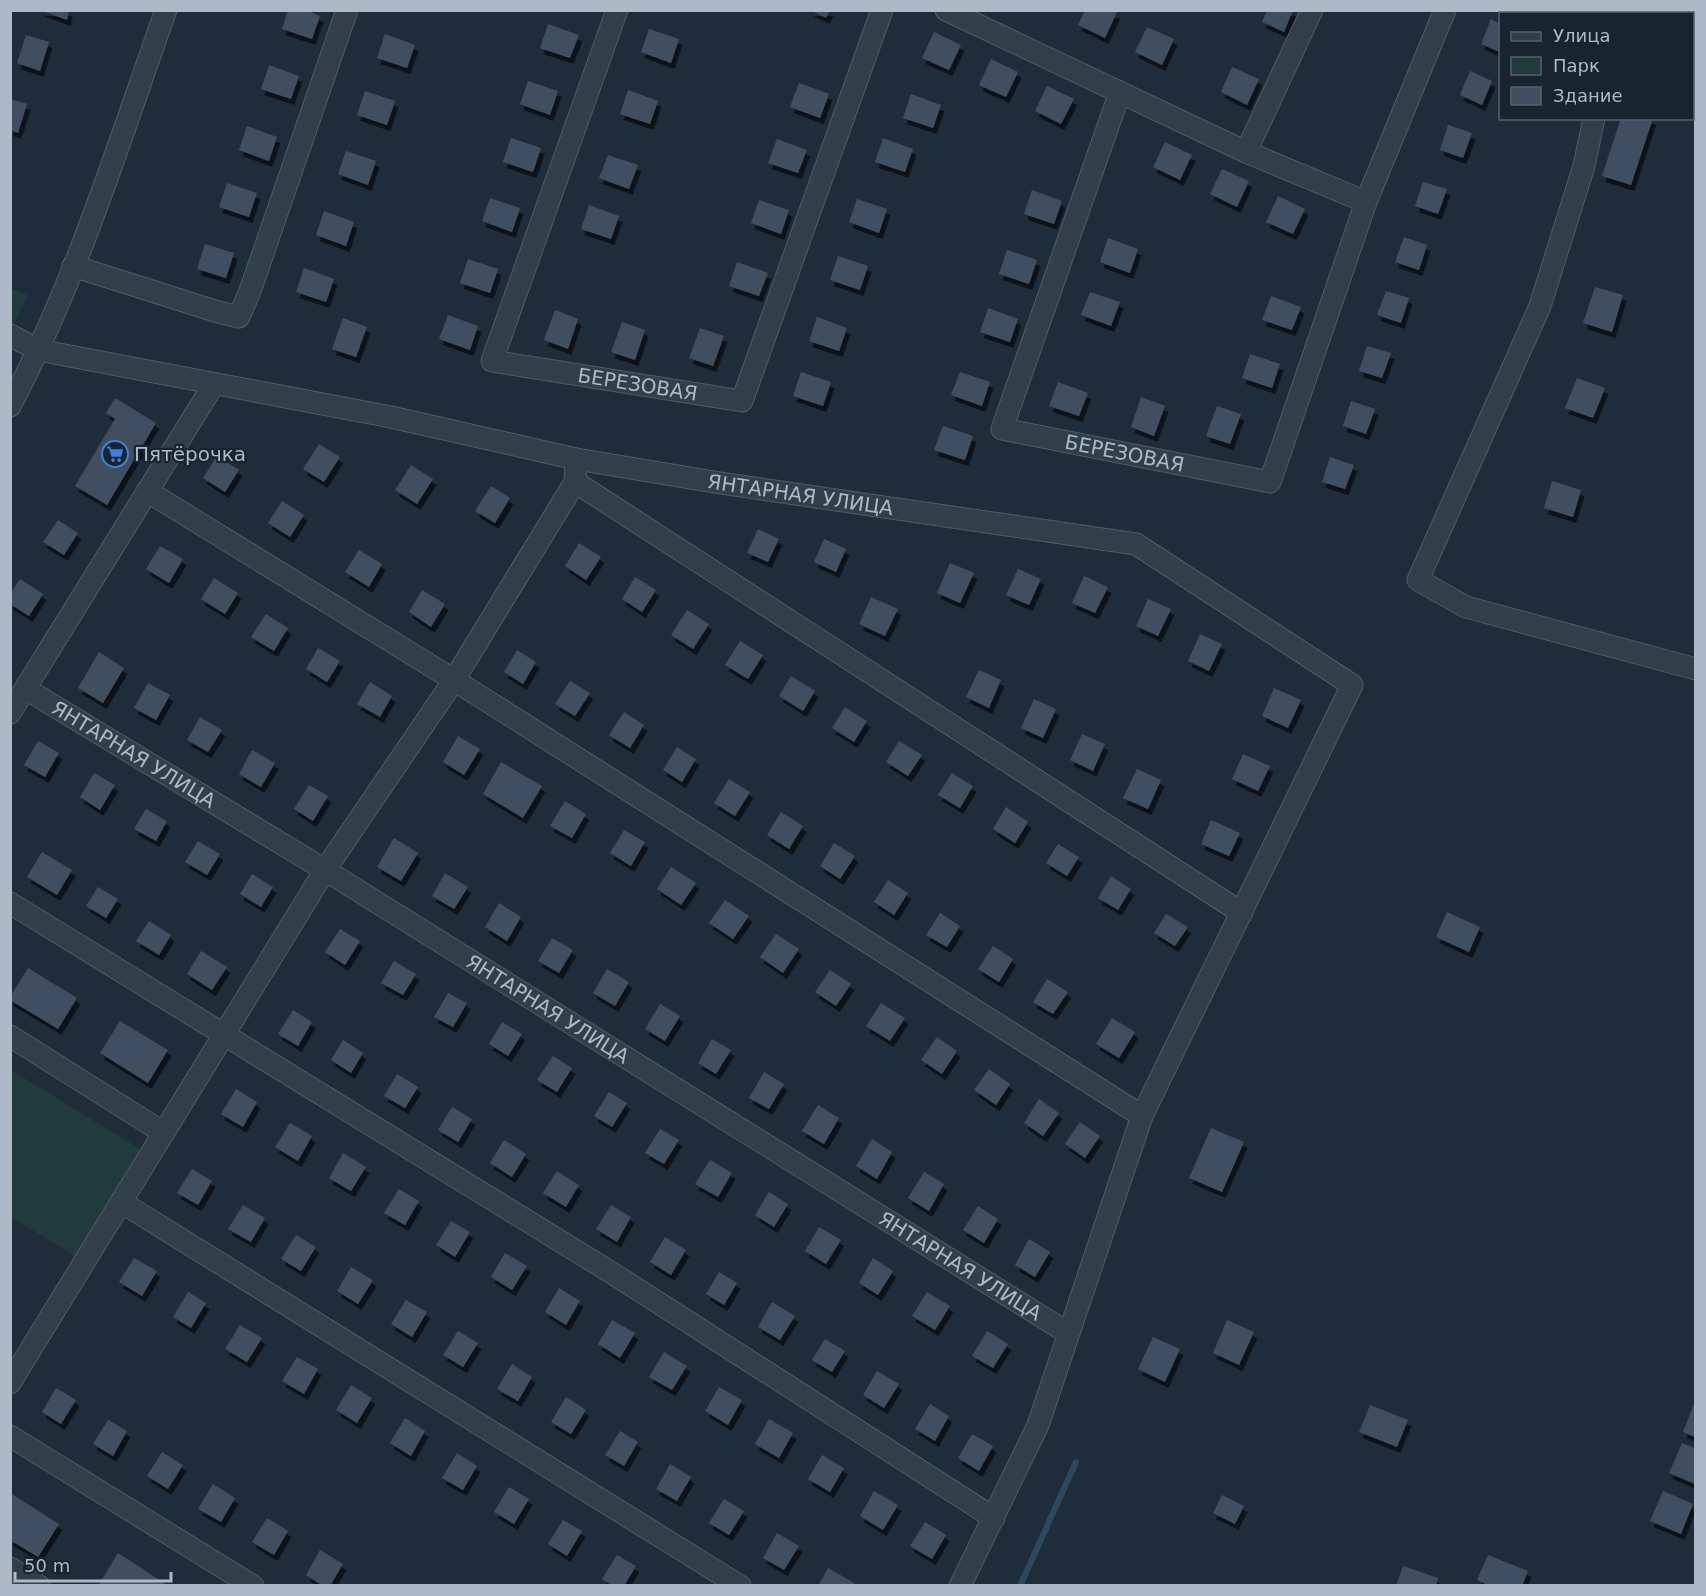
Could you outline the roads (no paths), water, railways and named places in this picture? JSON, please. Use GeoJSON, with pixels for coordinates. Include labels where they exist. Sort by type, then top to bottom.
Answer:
{"type":"FeatureCollection","features":[{"type":"Feature","properties":{"kind":"street"},"geometry":{"type":"LineString","coordinates":[[10,406],[38,350],[73,266],[166,10]]}},
{"type":"Feature","properties":{"kind":"street"},"geometry":{"type":"LineString","coordinates":[[73,266],[218,312],[238,316],[250,291],[347,10]]}},
{"type":"Feature","properties":{"kind":"street","name":"БЕРЕЗОВАЯ"},"geometry":{"type":"LineString","coordinates":[[617,10],[492,361],[742,401],[882,10]]}},
{"type":"Feature","properties":{"kind":"street"},"geometry":{"type":"LineString","coordinates":[[946,10],[1246,152],[1366,202]]}},
{"type":"Feature","properties":{"kind":"street"},"geometry":{"type":"LineString","coordinates":[[1246,152],[1312,10]]}},
{"type":"Feature","properties":{"kind":"street","name":"БЕРЕЗОВАЯ"},"geometry":{"type":"LineString","coordinates":[[1120,92],[1002,429],[1270,482],[1366,202],[1445,10]]}},
{"type":"Feature","properties":{"kind":"street"},"geometry":{"type":"LineString","coordinates":[[1594,120],[1584,166],[1540,306],[1419,580],[1466,607],[1695,669]]}},
{"type":"Feature","properties":{"kind":"street","name":"ЯНТАРНАЯ УЛИЦА"},"geometry":{"type":"LineString","coordinates":[[10,335],[38,350],[390,417],[576,459],[720,483],[1136,544],[1352,685],[1242,913]]}},
{"type":"Feature","properties":{"kind":"street"},"geometry":{"type":"LineString","coordinates":[[10,713],[214,384]]}},
{"type":"Feature","properties":{"kind":"street"},"geometry":{"type":"LineString","coordinates":[[10,1383],[325,870],[454,680],[576,482],[576,459]]}},
{"type":"Feature","properties":{"kind":"street"},"geometry":{"type":"LineString","coordinates":[[576,482],[1242,913],[1142,1116],[1038,1425],[960,1586]]}},
{"type":"Feature","properties":{"kind":"street"},"geometry":{"type":"LineString","coordinates":[[147,491],[454,680],[1142,1116]]}},
{"type":"Feature","properties":{"kind":"street","name":"ЯНТАРНАЯ УЛИЦА"},"geometry":{"type":"LineString","coordinates":[[26,688],[325,870],[1068,1333]]}},
{"type":"Feature","properties":{"kind":"street"},"geometry":{"type":"LineString","coordinates":[[10,903],[612,1273],[994,1518]]}},
{"type":"Feature","properties":{"kind":"street"},"geometry":{"type":"LineString","coordinates":[[10,1036],[164,1133]]}},
{"type":"Feature","properties":{"kind":"street"},"geometry":{"type":"LineString","coordinates":[[121,1202],[740,1586]]}},
{"type":"Feature","properties":{"kind":"street"},"geometry":{"type":"LineString","coordinates":[[10,1436],[253,1586]]}},
{"type":"Feature","properties":{"kind":"street"},"geometry":{"type":"LineString","coordinates":[[10,1568],[39,1586]]}},
{"type":"Feature","properties":{"kind":"waterway"},"geometry":{"type":"LineString","coordinates":[[1020,1586],[1076,1462]]}},
{"type":"Feature","properties":{"kind":"place","name":"Пятёрочка"},"geometry":{"type":"Point","coordinates":[115,454]}}]}
